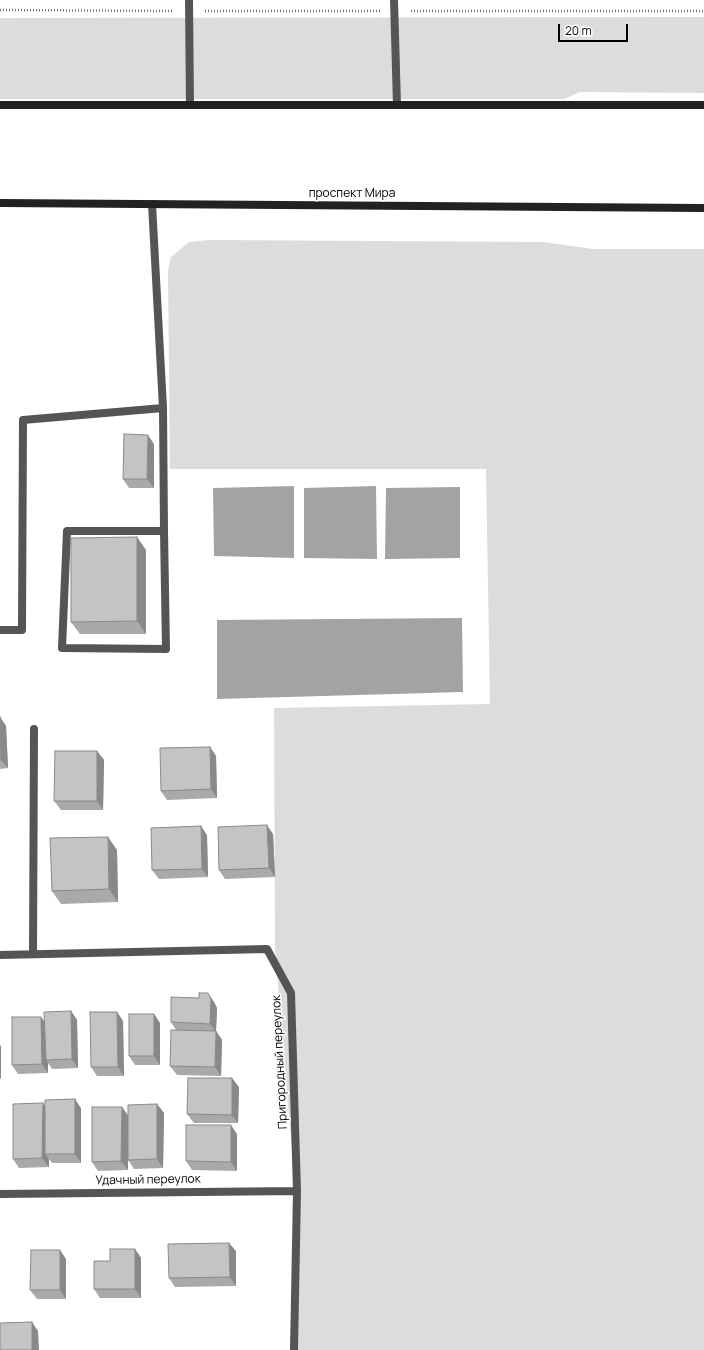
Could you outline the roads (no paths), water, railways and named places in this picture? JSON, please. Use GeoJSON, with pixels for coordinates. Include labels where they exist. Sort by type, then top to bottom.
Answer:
{"type":"FeatureCollection","features":[{"type":"Feature","properties":{"kind":"main road"},"geometry":{"type":"LineString","coordinates":[[0,105],[704,105]]}},
{"type":"Feature","properties":{"kind":"main road","name":"проспект Мира"},"geometry":{"type":"LineString","coordinates":[[0,203],[704,208]]}},
{"type":"Feature","properties":{"kind":"street"},"geometry":{"type":"LineString","coordinates":[[189,0],[190,105]]}},
{"type":"Feature","properties":{"kind":"street"},"geometry":{"type":"LineString","coordinates":[[394,0],[397,105]]}},
{"type":"Feature","properties":{"kind":"street"},"geometry":{"type":"LineString","coordinates":[[152,204],[163,408],[166,649],[62,648],[67,531],[164,531]]}},
{"type":"Feature","properties":{"kind":"street"},"geometry":{"type":"LineString","coordinates":[[0,630],[22,630],[23,420],[163,408]]}},
{"type":"Feature","properties":{"kind":"street"},"geometry":{"type":"LineString","coordinates":[[33,954],[34,729]]}},
{"type":"Feature","properties":{"kind":"street","name":"Пригородный переулок"},"geometry":{"type":"LineString","coordinates":[[0,955],[266,949],[291,993],[297,1191],[294,1350]]}},
{"type":"Feature","properties":{"kind":"street","name":"Удачный переулок"},"geometry":{"type":"LineString","coordinates":[[0,1194],[297,1191]]}}]}
